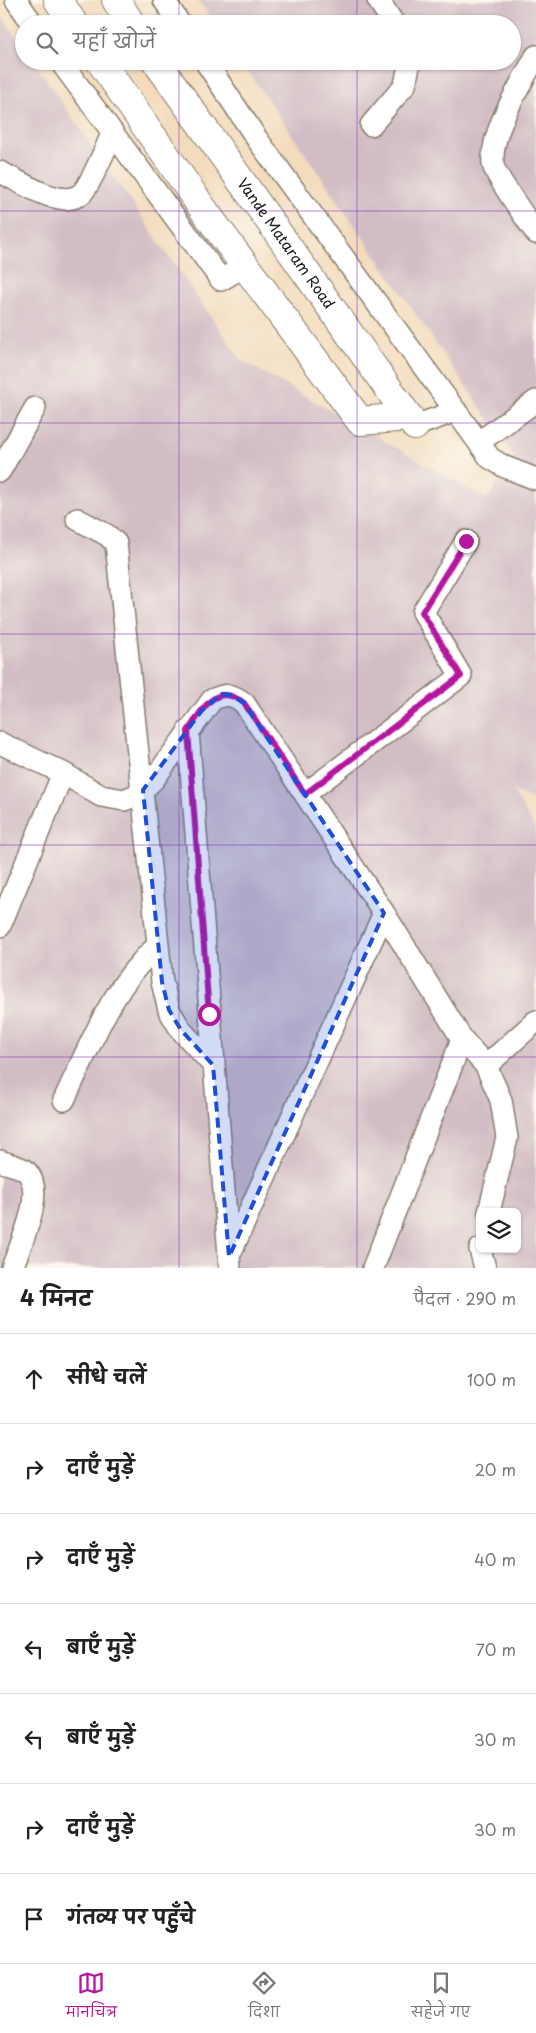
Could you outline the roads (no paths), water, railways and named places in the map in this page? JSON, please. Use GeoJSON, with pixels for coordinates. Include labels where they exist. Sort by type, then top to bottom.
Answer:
{"type":"FeatureCollection","features":[{"type":"Feature","properties":{"kind":"main road"},"geometry":{"type":"LineString","coordinates":[[58,0],[68,15]]}},
{"type":"Feature","properties":{"kind":"main road"},"geometry":{"type":"LineString","coordinates":[[116,0],[125,15]]}},
{"type":"Feature","properties":{"kind":"main road"},"geometry":{"type":"LineString","coordinates":[[106,70],[360,421],[412,422]]}},
{"type":"Feature","properties":{"kind":"main road","name":"Vande Mataram Road"},"geometry":{"type":"LineString","coordinates":[[162,70],[412,422]]}},
{"type":"Feature","properties":{"kind":"street"},"geometry":{"type":"LineString","coordinates":[[16,0],[27,15]]}},
{"type":"Feature","properties":{"kind":"street"},"geometry":{"type":"LineString","coordinates":[[164,0],[174,15]]}},
{"type":"Feature","properties":{"kind":"street"},"geometry":{"type":"LineString","coordinates":[[378,0],[388,15]]}},
{"type":"Feature","properties":{"kind":"street"},"geometry":{"type":"LineString","coordinates":[[536,56],[510,106],[495,142],[493,165],[536,233]]}},
{"type":"Feature","properties":{"kind":"street"},"geometry":{"type":"LineString","coordinates":[[66,70],[221,280],[246,265]]}},
{"type":"Feature","properties":{"kind":"street"},"geometry":{"type":"LineString","coordinates":[[211,70],[257,139],[490,458],[505,467],[536,479]]}},
{"type":"Feature","properties":{"kind":"street"},"geometry":{"type":"LineString","coordinates":[[371,125],[405,85],[408,70]]}},
{"type":"Feature","properties":{"kind":"street"},"geometry":{"type":"LineString","coordinates":[[0,172],[54,199],[69,199],[82,193],[112,134]]}},
{"type":"Feature","properties":{"kind":"street"},"geometry":{"type":"LineString","coordinates":[[479,442],[536,401]]}},
{"type":"Feature","properties":{"kind":"street"},"geometry":{"type":"LineString","coordinates":[[0,471],[35,408]]}},
{"type":"Feature","properties":{"kind":"street"},"geometry":{"type":"LineString","coordinates":[[412,422],[456,411]]}},
{"type":"Feature","properties":{"kind":"street"},"geometry":{"type":"LineString","coordinates":[[77,519],[107,535],[116,543],[162,982],[169,1010],[181,1030],[214,1065]]}},
{"type":"Feature","properties":{"kind":"street"},"geometry":{"type":"LineString","coordinates":[[305,794],[461,676],[422,612],[466,541]]}},
{"type":"Feature","properties":{"kind":"street"},"geometry":{"type":"LineString","coordinates":[[0,742],[63,773],[101,796],[124,800],[143,790],[154,779],[212,700],[222,694],[232,694],[244,703],[384,913],[462,1039],[486,1066],[501,1100],[507,1138],[490,1208]]}},
{"type":"Feature","properties":{"kind":"street"},"geometry":{"type":"LineString","coordinates":[[188,731],[230,1262]]}},
{"type":"Feature","properties":{"kind":"street"},"geometry":{"type":"LineString","coordinates":[[0,926],[5,902],[63,773]]}},
{"type":"Feature","properties":{"kind":"street"},"geometry":{"type":"LineString","coordinates":[[230,1262],[384,913]]}},
{"type":"Feature","properties":{"kind":"street"},"geometry":{"type":"LineString","coordinates":[[64,1100],[110,1004],[126,978],[158,944]]}},
{"type":"Feature","properties":{"kind":"street"},"geometry":{"type":"LineString","coordinates":[[486,1066],[536,1021]]}},
{"type":"Feature","properties":{"kind":"street"},"geometry":{"type":"LineString","coordinates":[[373,1268],[462,1039]]}},
{"type":"Feature","properties":{"kind":"street"},"geometry":{"type":"LineString","coordinates":[[0,1161],[25,1170],[33,1182],[35,1199],[12,1268]]}},
{"type":"Feature","properties":{"kind":"street"},"geometry":{"type":"LineString","coordinates":[[481,1253],[485,1268]]}}]}
